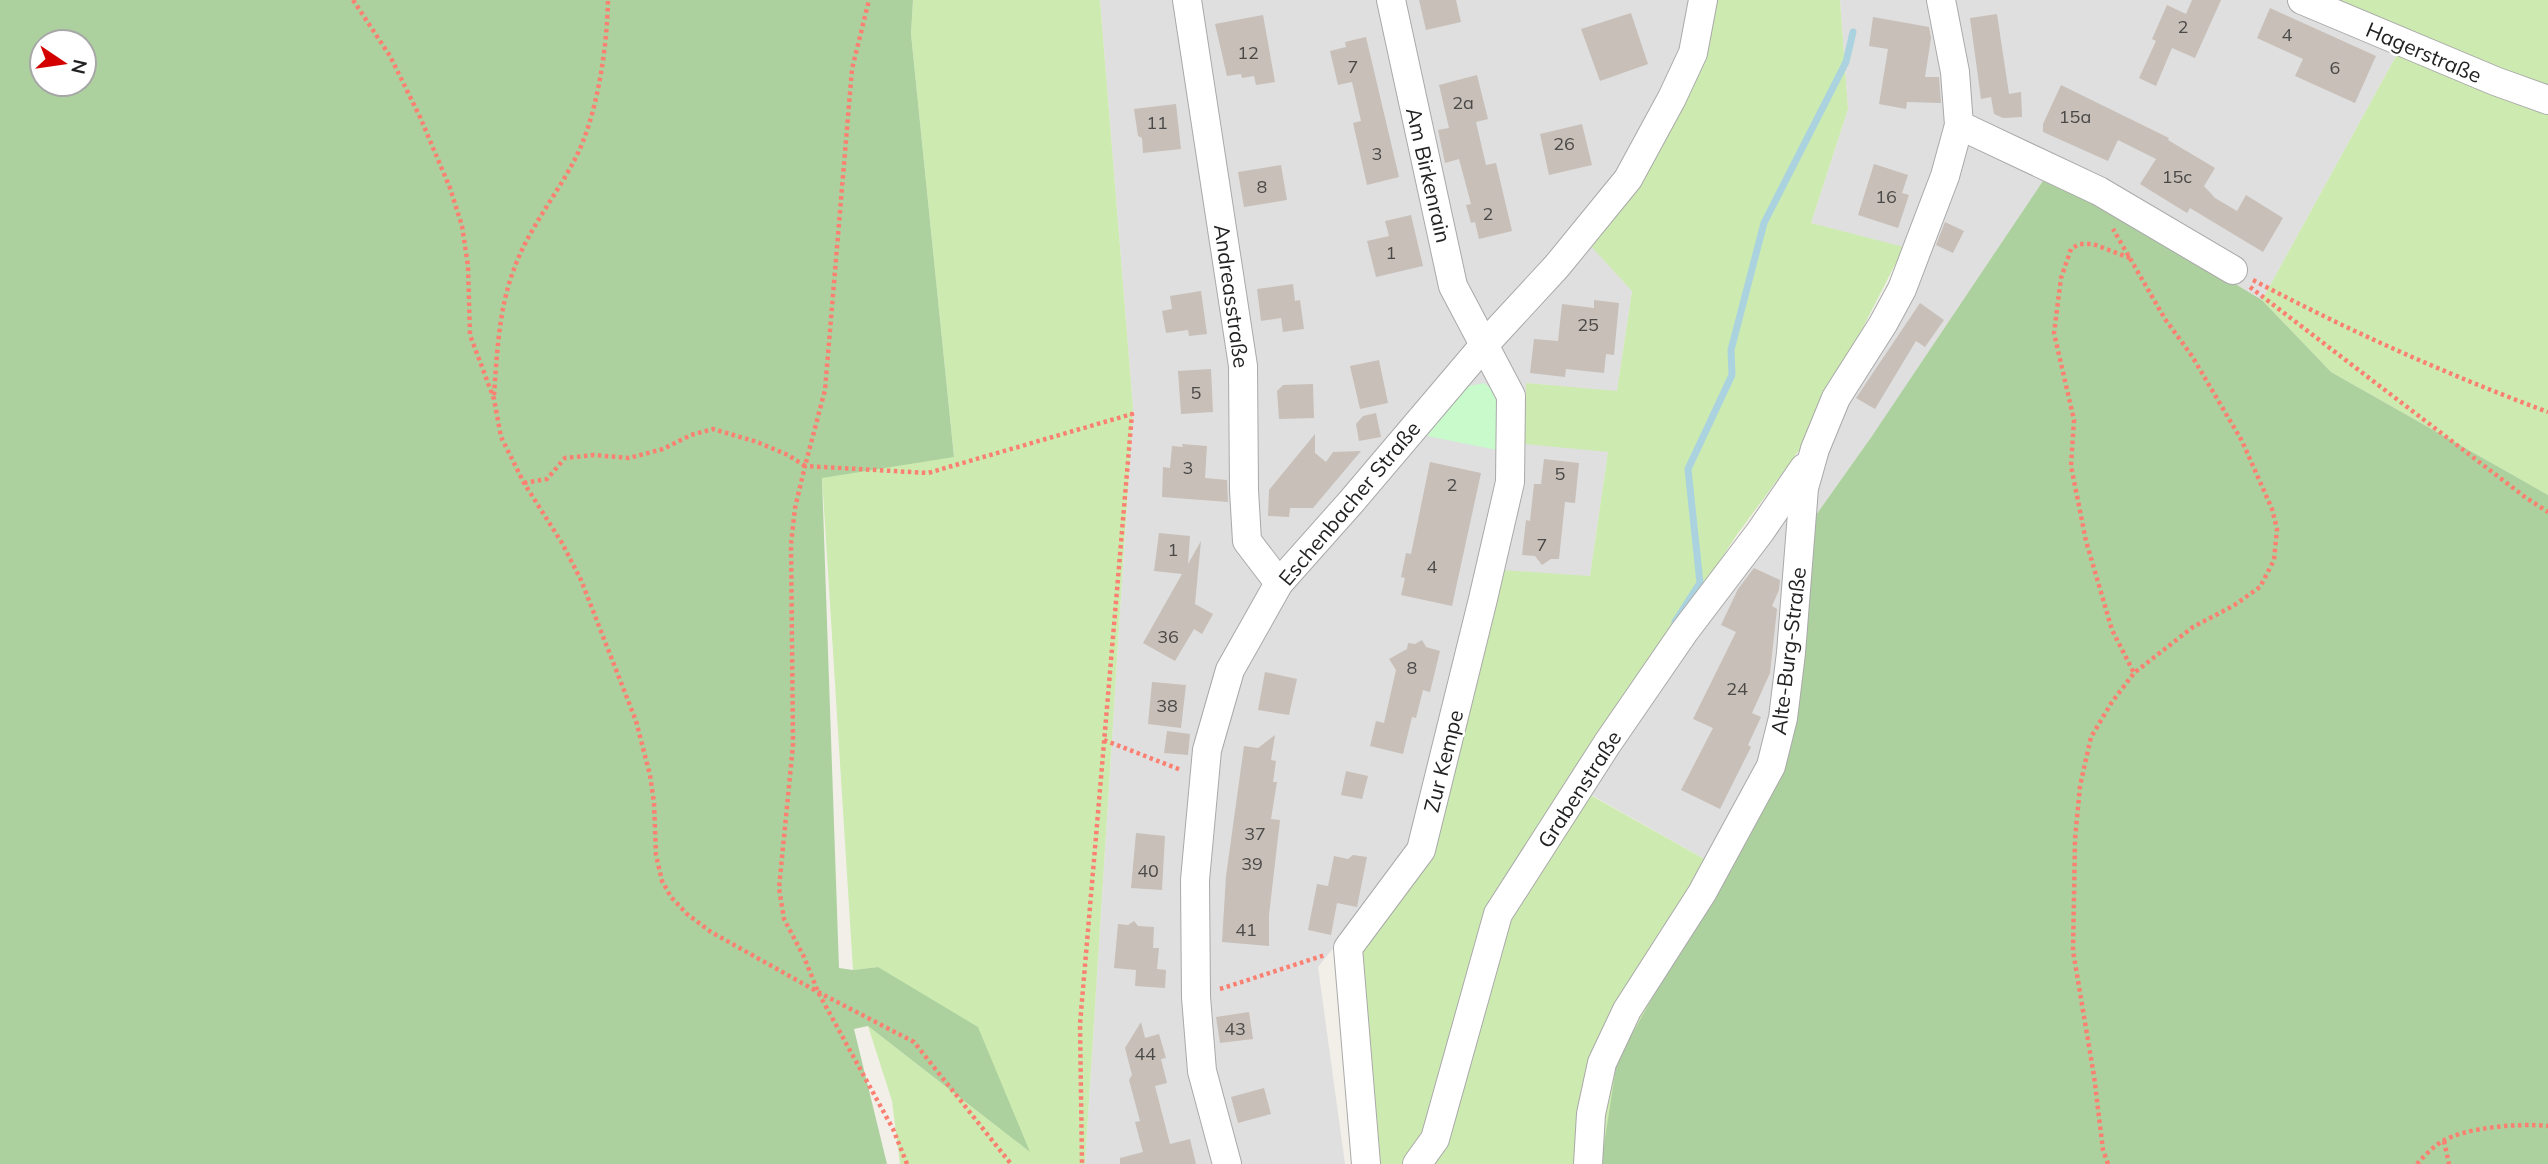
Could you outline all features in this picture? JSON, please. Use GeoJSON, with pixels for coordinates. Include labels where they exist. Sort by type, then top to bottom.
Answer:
{"type":"FeatureCollection","features":[{"type":"Feature","properties":{"kind":"street","name":"Andreasstraße"},"geometry":{"type":"LineString","coordinates":[[1187,0],[1243,366],[1247,541],[1279,583]]}},
{"type":"Feature","properties":{"kind":"street","name":"Am Birkenrain"},"geometry":{"type":"LineString","coordinates":[[1391,0],[1453,286],[1485,344]]}},
{"type":"Feature","properties":{"kind":"street","name":"Eschenbacher Straße"},"geometry":{"type":"LineString","coordinates":[[1227,1164],[1202,1070],[1196,997],[1195,880],[1207,750],[1230,670],[1279,583],[1485,344],[1557,266],[1628,178],[1672,98],[1693,53],[1703,0]]}},
{"type":"Feature","properties":{"kind":"street","name":"Alte-Burg-Straße"},"geometry":{"type":"LineString","coordinates":[[1588,1164],[1591,1114],[1602,1063],[1627,1010],[1702,893],[1771,766],[1783,718],[1791,653],[1804,488],[1815,449],[1836,398],[1902,289],[1945,176],[1959,125],[1955,72],[1941,0]]}},
{"type":"Feature","properties":{"kind":"street","name":"Hagerstraße"},"geometry":{"type":"LineString","coordinates":[[2302,0],[2495,81],[2548,100]]}},
{"type":"Feature","properties":{"kind":"street"},"geometry":{"type":"LineString","coordinates":[[1959,125],[2099,191],[2233,270]]}},
{"type":"Feature","properties":{"kind":"street","name":"Zur Kempe"},"geometry":{"type":"LineString","coordinates":[[1348,948],[1421,850],[1510,482],[1511,396],[1485,344]]}},
{"type":"Feature","properties":{"kind":"street","name":"Grabenstraße"},"geometry":{"type":"LineString","coordinates":[[1417,1164],[1434,1139],[1498,915],[1607,744],[1684,632],[1792,487],[1815,449]]}},
{"type":"Feature","properties":{"kind":"street"},"geometry":{"type":"LineString","coordinates":[[1348,948],[1366,1164]]}},
{"type":"Feature","properties":{"kind":"path"},"geometry":{"type":"LineString","coordinates":[[353,0],[390,56],[450,188],[462,226],[468,266],[470,335],[494,399],[501,437],[524,483],[562,543],[581,580],[636,721],[650,775],[656,855],[662,881],[671,897],[687,914],[711,932],[914,1042],[1011,1164]]}},
{"type":"Feature","properties":{"kind":"path"},"geometry":{"type":"LineString","coordinates":[[494,399],[498,339],[514,268],[528,238],[576,158],[602,68],[608,0]]}},
{"type":"Feature","properties":{"kind":"path"},"geometry":{"type":"LineString","coordinates":[[869,0],[852,69],[825,390],[795,508],[791,544],[793,745],[779,888],[784,919],[818,992],[893,1129],[907,1164]]}},
{"type":"Feature","properties":{"kind":"path"},"geometry":{"type":"LineString","coordinates":[[2107,220],[2165,319],[2192,356],[2242,441],[2272,509],[2277,529],[2274,560],[2260,587],[2233,606],[2193,627],[2134,673],[2091,737],[2080,786],[2074,839],[2074,951],[2103,1150],[2108,1164]]}},
{"type":"Feature","properties":{"kind":"path"},"geometry":{"type":"LineString","coordinates":[[2131,258],[2093,244],[2079,244],[2071,249],[2061,278],[2054,333],[2074,420],[2071,466],[2085,541],[2112,630],[2134,673]]}},
{"type":"Feature","properties":{"kind":"path"},"geometry":{"type":"LineString","coordinates":[[2233,270],[2335,323],[2454,376],[2548,412]]}},
{"type":"Feature","properties":{"kind":"path"},"geometry":{"type":"LineString","coordinates":[[2233,270],[2253,290],[2548,512]]}},
{"type":"Feature","properties":{"kind":"path"},"geometry":{"type":"LineString","coordinates":[[524,483],[547,479],[565,458],[594,454],[629,458],[663,449],[691,435],[713,429],[757,442],[788,455],[805,466],[928,473],[1132,414],[1080,1024],[1082,1164]]}},
{"type":"Feature","properties":{"kind":"path"},"geometry":{"type":"LineString","coordinates":[[1104,740],[1204,779]]}},
{"type":"Feature","properties":{"kind":"path"},"geometry":{"type":"LineString","coordinates":[[1196,997],[1348,948]]}},
{"type":"Feature","properties":{"kind":"path"},"geometry":{"type":"LineString","coordinates":[[2417,1164],[2444,1141],[2485,1128],[2528,1124],[2548,1126]]}},
{"type":"Feature","properties":{"kind":"path"},"geometry":{"type":"LineString","coordinates":[[2444,1141],[2449,1164]]}},
{"type":"Feature","properties":{"kind":"shaded area"},"geometry":{"type":"Polygon","coordinates":[[[1100,0],[1712,0],[1632,291],[1617,392],[1526,383],[1608,452],[1590,576],[1415,847],[1318,967],[1345,1164],[1085,1164],[1133,408],[1100,0]]]}},
{"type":"Feature","properties":{"kind":"shaded area"},"geometry":{"type":"Polygon","coordinates":[[[1840,0],[2293,0],[2401,47],[2262,300],[2112,210],[1872,436],[1816,515],[1792,717],[1724,870],[1565,780],[1818,448],[1912,250],[1811,223],[1848,109],[1840,0]]]}},
{"type":"Feature","properties":{"kind":"green space"},"geometry":{"type":"Polygon","coordinates":[[[0,0],[913,0],[911,34],[954,457],[822,478],[839,968],[853,970],[878,967],[978,1027],[1030,1152],[868,1026],[854,1029],[887,1164],[0,1164],[0,0]]]}},
{"type":"Feature","properties":{"kind":"green space"},"geometry":{"type":"Polygon","coordinates":[[[913,0],[1100,0],[1133,408],[1085,1164],[900,1164],[892,1101],[868,1026],[1029,1151],[878,967],[853,970],[822,477],[954,456],[911,34],[913,0]]]}},
{"type":"Feature","properties":{"kind":"green space"},"geometry":{"type":"Polygon","coordinates":[[[1712,0],[1840,0],[1848,109],[1811,223],[1904,247],[1803,445],[1736,536],[1493,910],[1427,1139],[1408,1164],[1371,1164],[1355,952],[1432,853],[1500,570],[1590,576],[1608,452],[1525,444],[1526,383],[1617,391],[1632,291],[1589,244],[1712,0]]]}},
{"type":"Feature","properties":{"kind":"green space"},"geometry":{"type":"Polygon","coordinates":[[[2321,0],[2548,0],[2548,495],[2331,372],[2262,300],[2401,47],[2321,0]]]}},
{"type":"Feature","properties":{"kind":"green space"},"geometry":{"type":"Polygon","coordinates":[[[2043,181],[2112,210],[2262,300],[2331,372],[2548,495],[2548,1164],[1601,1164],[1617,1061],[1724,870],[1792,717],[1816,515],[2043,181]]]}},
{"type":"Feature","properties":{"kind":"green space"},"geometry":{"type":"Polygon","coordinates":[[[1484,383],[1504,399],[1502,451],[1427,436],[1464,387],[1484,383]]]}},
{"type":"Feature","properties":{"kind":"green space"},"geometry":{"type":"Polygon","coordinates":[[[1585,792],[1724,870],[1601,1164],[1431,1164],[1511,908],[1585,792]]]}},
{"type":"Feature","properties":{"kind":"building"},"geometry":{"type":"Polygon","coordinates":[[[1419,0],[1456,0],[1461,22],[1426,30],[1419,0]]]}},
{"type":"Feature","properties":{"kind":"building"},"geometry":{"type":"Polygon","coordinates":[[[2192,0],[2221,0],[2195,58],[2172,48],[2156,86],[2139,78],[2156,41],[2152,39],[2167,5],[2186,14],[2192,0]]]}},
{"type":"Feature","properties":{"kind":"building"},"geometry":{"type":"Polygon","coordinates":[[[2270,8],[2376,56],[2355,103],[2295,76],[2303,59],[2257,38],[2270,8]]]}},
{"type":"Feature","properties":{"kind":"building"},"geometry":{"type":"Polygon","coordinates":[[[1631,13],[1648,64],[1600,81],[1581,29],[1631,13]]]}},
{"type":"Feature","properties":{"kind":"building"},"geometry":{"type":"Polygon","coordinates":[[[1997,14],[2009,94],[2021,92],[2022,117],[2003,118],[1994,114],[1991,97],[1981,99],[1970,18],[1997,14]]]}},
{"type":"Feature","properties":{"kind":"building"},"geometry":{"type":"Polygon","coordinates":[[[1263,15],[1275,82],[1256,85],[1254,76],[1227,76],[1215,24],[1263,15]]]}},
{"type":"Feature","properties":{"kind":"building"},"geometry":{"type":"Polygon","coordinates":[[[1873,17],[1929,27],[1931,38],[1925,77],[1939,77],[1941,103],[1907,102],[1906,109],[1879,104],[1888,49],[1869,46],[1873,17]]]}},
{"type":"Feature","properties":{"kind":"building"},"geometry":{"type":"Polygon","coordinates":[[[1366,37],[1399,177],[1367,185],[1353,123],[1361,121],[1352,82],[1338,85],[1330,51],[1346,47],[1345,42],[1366,37]]]}},
{"type":"Feature","properties":{"kind":"building"},"geometry":{"type":"Polygon","coordinates":[[[1477,75],[1488,119],[1476,122],[1486,165],[1496,163],[1512,231],[1479,239],[1475,222],[1471,223],[1466,205],[1471,204],[1459,159],[1445,163],[1438,130],[1449,128],[1439,85],[1477,75]]]}},
{"type":"Feature","properties":{"kind":"building"},"geometry":{"type":"Polygon","coordinates":[[[2061,85],[2169,138],[2168,140],[2215,168],[2204,186],[2215,198],[2237,211],[2246,195],[2283,218],[2263,252],[2190,208],[2187,213],[2140,184],[2156,159],[2118,140],[2108,161],[2043,132],[2043,124],[2061,85]]]}},
{"type":"Feature","properties":{"kind":"building"},"geometry":{"type":"Polygon","coordinates":[[[1176,104],[1181,149],[1143,153],[1134,109],[1176,104]]]}},
{"type":"Feature","properties":{"kind":"building"},"geometry":{"type":"Polygon","coordinates":[[[1582,124],[1592,165],[1549,175],[1540,134],[1582,124]]]}},
{"type":"Feature","properties":{"kind":"building"},"geometry":{"type":"Polygon","coordinates":[[[1874,164],[1908,175],[1902,193],[1909,195],[1898,228],[1858,215],[1874,164]]]}},
{"type":"Feature","properties":{"kind":"building"},"geometry":{"type":"Polygon","coordinates":[[[1281,165],[1287,200],[1244,207],[1238,172],[1281,165]]]}},
{"type":"Feature","properties":{"kind":"building"},"geometry":{"type":"Polygon","coordinates":[[[1411,215],[1423,266],[1376,277],[1367,241],[1389,236],[1385,221],[1411,215]]]}},
{"type":"Feature","properties":{"kind":"building"},"geometry":{"type":"Polygon","coordinates":[[[1945,222],[1964,231],[1953,253],[1936,245],[1945,222]]]}},
{"type":"Feature","properties":{"kind":"building"},"geometry":{"type":"Polygon","coordinates":[[[1293,284],[1295,301],[1300,300],[1304,329],[1283,332],[1281,318],[1261,321],[1257,289],[1293,284]]]}},
{"type":"Feature","properties":{"kind":"building"},"geometry":{"type":"Polygon","coordinates":[[[1201,291],[1207,334],[1189,336],[1188,330],[1166,333],[1162,311],[1172,309],[1170,296],[1201,291]]]}},
{"type":"Feature","properties":{"kind":"building"},"geometry":{"type":"Polygon","coordinates":[[[1594,300],[1619,303],[1614,355],[1606,354],[1604,373],[1566,369],[1565,377],[1530,373],[1534,339],[1558,341],[1562,304],[1594,308],[1594,300]]]}},
{"type":"Feature","properties":{"kind":"building"},"geometry":{"type":"Polygon","coordinates":[[[1920,303],[1944,320],[1925,347],[1916,341],[1875,409],[1856,398],[1920,303]]]}},
{"type":"Feature","properties":{"kind":"building"},"geometry":{"type":"Polygon","coordinates":[[[1379,360],[1388,403],[1360,409],[1350,366],[1379,360]]]}},
{"type":"Feature","properties":{"kind":"building"},"geometry":{"type":"Polygon","coordinates":[[[1211,369],[1213,412],[1181,414],[1178,371],[1211,369]]]}},
{"type":"Feature","properties":{"kind":"building"},"geometry":{"type":"Polygon","coordinates":[[[1313,384],[1314,418],[1279,419],[1277,391],[1283,385],[1313,384]]]}},
{"type":"Feature","properties":{"kind":"building"},"geometry":{"type":"Polygon","coordinates":[[[1376,413],[1381,437],[1359,441],[1356,424],[1363,416],[1376,413]]]}},
{"type":"Feature","properties":{"kind":"building"},"geometry":{"type":"Polygon","coordinates":[[[1315,434],[1315,453],[1326,462],[1333,452],[1361,451],[1313,508],[1290,508],[1289,517],[1268,516],[1269,490],[1315,434]]]}},
{"type":"Feature","properties":{"kind":"building"},"geometry":{"type":"Polygon","coordinates":[[[1182,444],[1207,446],[1205,478],[1227,480],[1228,502],[1162,497],[1163,467],[1170,468],[1172,446],[1183,447],[1182,444]]]}},
{"type":"Feature","properties":{"kind":"building"},"geometry":{"type":"Polygon","coordinates":[[[1544,459],[1579,463],[1575,503],[1565,502],[1559,559],[1551,559],[1542,565],[1535,556],[1522,555],[1526,520],[1530,521],[1534,484],[1541,484],[1544,459]]]}},
{"type":"Feature","properties":{"kind":"building"},"geometry":{"type":"Polygon","coordinates":[[[1430,462],[1481,473],[1452,606],[1401,595],[1405,578],[1401,577],[1406,553],[1411,554],[1430,462]]]}},
{"type":"Feature","properties":{"kind":"building"},"geometry":{"type":"Polygon","coordinates":[[[1159,533],[1190,536],[1188,564],[1201,541],[1195,604],[1213,614],[1202,634],[1194,629],[1175,661],[1143,643],[1182,574],[1154,571],[1159,533]]]}},
{"type":"Feature","properties":{"kind":"building"},"geometry":{"type":"Polygon","coordinates":[[[1754,568],[1780,580],[1772,606],[1777,609],[1770,673],[1752,713],[1761,717],[1748,745],[1751,747],[1720,809],[1681,790],[1713,728],[1693,719],[1736,632],[1721,625],[1738,589],[1754,568]]]}},
{"type":"Feature","properties":{"kind":"building"},"geometry":{"type":"Polygon","coordinates":[[[1422,640],[1426,647],[1440,651],[1430,692],[1423,690],[1416,718],[1412,717],[1403,754],[1370,746],[1376,721],[1384,723],[1396,670],[1389,659],[1407,649],[1408,643],[1415,644],[1422,640]]]}},
{"type":"Feature","properties":{"kind":"building"},"geometry":{"type":"Polygon","coordinates":[[[1265,672],[1297,679],[1289,715],[1258,710],[1265,672]]]}},
{"type":"Feature","properties":{"kind":"building"},"geometry":{"type":"Polygon","coordinates":[[[1152,682],[1186,685],[1181,728],[1148,724],[1152,682]]]}},
{"type":"Feature","properties":{"kind":"building"},"geometry":{"type":"Polygon","coordinates":[[[1167,731],[1190,734],[1188,755],[1164,753],[1167,731]]]}},
{"type":"Feature","properties":{"kind":"building"},"geometry":{"type":"Polygon","coordinates":[[[1275,735],[1271,760],[1276,761],[1273,782],[1277,782],[1271,819],[1280,820],[1269,915],[1269,946],[1222,942],[1226,876],[1244,746],[1258,748],[1275,735]]]}},
{"type":"Feature","properties":{"kind":"building"},"geometry":{"type":"Polygon","coordinates":[[[1346,771],[1368,776],[1362,799],[1341,795],[1346,771]]]}},
{"type":"Feature","properties":{"kind":"building"},"geometry":{"type":"Polygon","coordinates":[[[1136,833],[1165,836],[1162,890],[1131,888],[1136,833]]]}},
{"type":"Feature","properties":{"kind":"building"},"geometry":{"type":"Polygon","coordinates":[[[1353,855],[1367,857],[1357,907],[1337,903],[1331,935],[1308,930],[1317,884],[1328,886],[1334,856],[1348,859],[1353,855]]]}},
{"type":"Feature","properties":{"kind":"building"},"geometry":{"type":"Polygon","coordinates":[[[1134,921],[1138,926],[1154,927],[1153,948],[1159,948],[1157,969],[1166,970],[1165,988],[1135,986],[1136,970],[1114,968],[1118,924],[1128,925],[1134,921]]]}},
{"type":"Feature","properties":{"kind":"building"},"geometry":{"type":"Polygon","coordinates":[[[1249,1012],[1253,1039],[1220,1043],[1216,1017],[1249,1012]]]}},
{"type":"Feature","properties":{"kind":"building"},"geometry":{"type":"Polygon","coordinates":[[[1141,1022],[1145,1038],[1159,1034],[1166,1058],[1161,1059],[1167,1083],[1155,1086],[1170,1144],[1190,1139],[1196,1164],[1120,1164],[1120,1158],[1143,1152],[1135,1122],[1140,1121],[1129,1080],[1132,1075],[1125,1048],[1141,1022]]]}},
{"type":"Feature","properties":{"kind":"building"},"geometry":{"type":"Polygon","coordinates":[[[1264,1088],[1271,1114],[1238,1123],[1231,1097],[1264,1088]]]}},
{"type":"Feature","properties":{"kind":"waterway"},"geometry":{"type":"LineString","coordinates":[[1675,622],[1700,583],[1688,469],[1732,375],[1731,350],[1764,223],[1846,62],[1853,32]]}}]}
